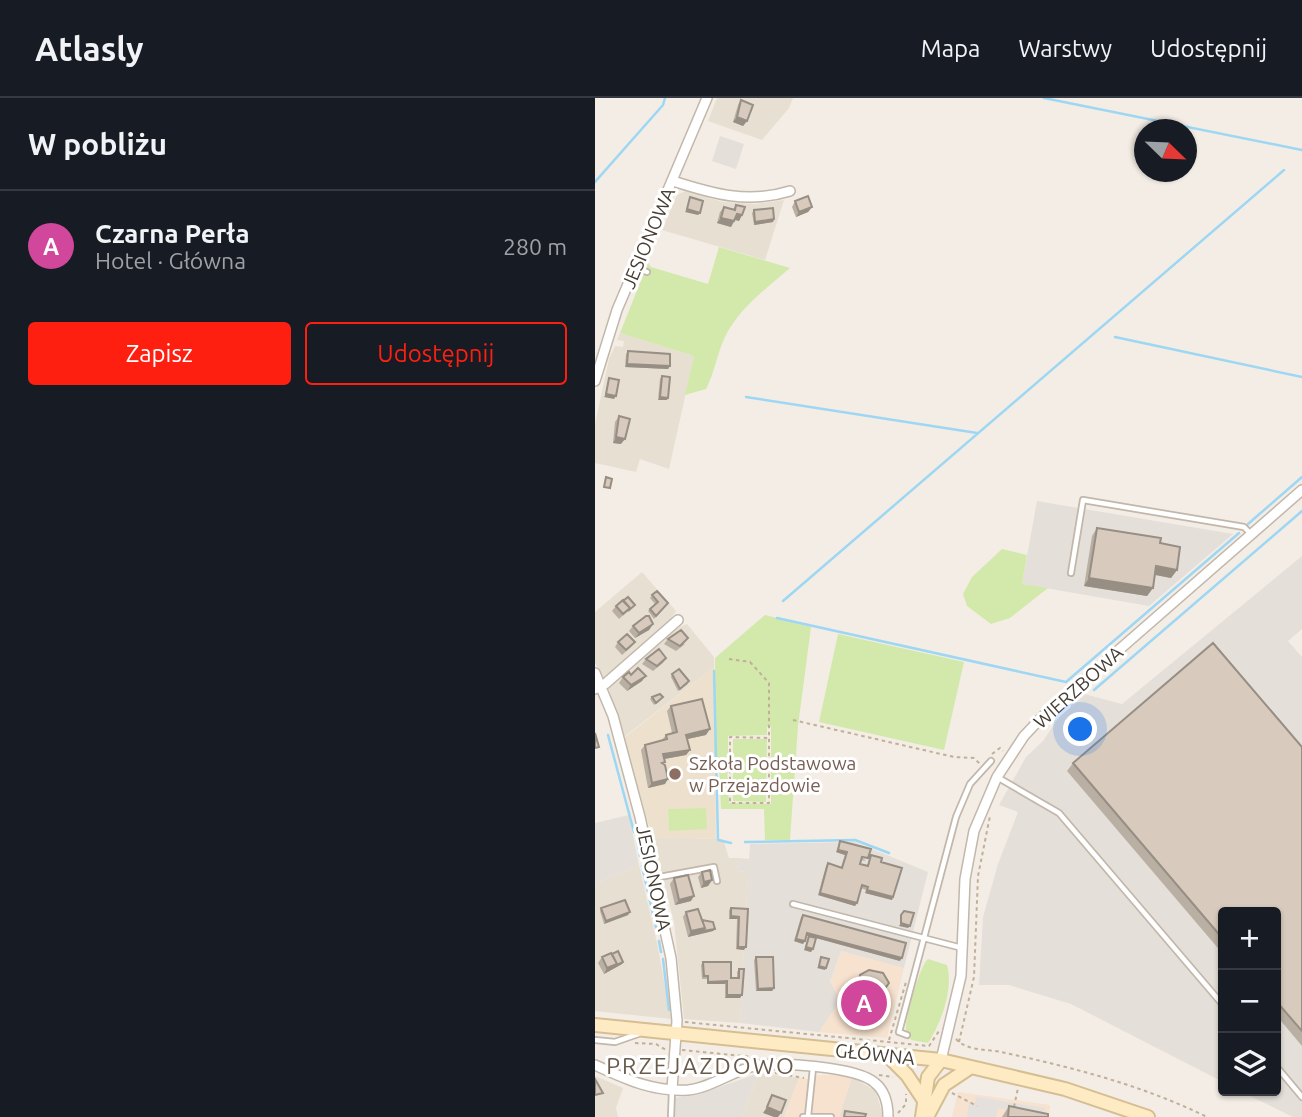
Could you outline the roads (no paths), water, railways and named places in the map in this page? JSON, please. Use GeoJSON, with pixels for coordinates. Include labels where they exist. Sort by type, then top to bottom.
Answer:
{"type":"FeatureCollection","features":[{"type":"Feature","properties":{"kind":"main road","name":"GŁÓWNA"},"geometry":{"type":"LineString","coordinates":[[595,1025],[941,1060],[1065,1089],[1148,1117]]}},
{"type":"Feature","properties":{"kind":"main road"},"geometry":{"type":"LineString","coordinates":[[887,1055],[907,1075],[923,1100]]}},
{"type":"Feature","properties":{"kind":"main road"},"geometry":{"type":"LineString","coordinates":[[941,1060],[947,1089]]}},
{"type":"Feature","properties":{"kind":"main road"},"geometry":{"type":"LineString","coordinates":[[922,1117],[928,1077],[941,1060]]}},
{"type":"Feature","properties":{"kind":"main road"},"geometry":{"type":"LineString","coordinates":[[927,1117],[947,1089],[971,1067]]}},
{"type":"Feature","properties":{"kind":"street","name":"JESIONOWA"},"geometry":{"type":"LineString","coordinates":[[595,381],[617,310],[707,98]]}},
{"type":"Feature","properties":{"kind":"street"},"geometry":{"type":"LineString","coordinates":[[673,181],[713,194],[746,199],[790,191]]}},
{"type":"Feature","properties":{"kind":"street","name":"WIERZBOWA"},"geometry":{"type":"LineString","coordinates":[[941,1060],[961,976],[968,860],[974,831],[997,777],[1032,727],[1302,490]]}},
{"type":"Feature","properties":{"kind":"street"},"geometry":{"type":"LineString","coordinates":[[598,687],[678,620]]}},
{"type":"Feature","properties":{"kind":"street","name":"JESIONOWA"},"geometry":{"type":"LineString","coordinates":[[595,673],[640,817],[671,958],[677,1035],[672,1090]]}},
{"type":"Feature","properties":{"kind":"street"},"geometry":{"type":"LineString","coordinates":[[595,1065],[642,1086],[672,1090],[695,1088],[764,1065],[846,1071],[873,1081],[885,1097],[891,1117]]}},
{"type":"Feature","properties":{"kind":"lane"},"geometry":{"type":"LineString","coordinates":[[636,268],[647,272]]}},
{"type":"Feature","properties":{"kind":"lane"},"geometry":{"type":"LineString","coordinates":[[1071,573],[1083,500],[1244,527],[1251,534]]}},
{"type":"Feature","properties":{"kind":"lane"},"geometry":{"type":"LineString","coordinates":[[907,1040],[899,1032],[963,798],[991,761]]}},
{"type":"Feature","properties":{"kind":"lane"},"geometry":{"type":"LineString","coordinates":[[997,777],[1059,813],[1218,999]]}},
{"type":"Feature","properties":{"kind":"lane"},"geometry":{"type":"LineString","coordinates":[[654,878],[714,867],[717,881]]}},
{"type":"Feature","properties":{"kind":"lane"},"geometry":{"type":"LineString","coordinates":[[793,904],[962,948]]}},
{"type":"Feature","properties":{"kind":"lane"},"geometry":{"type":"LineString","coordinates":[[595,1040],[615,1042],[647,1031]]}},
{"type":"Feature","properties":{"kind":"lane"},"geometry":{"type":"LineString","coordinates":[[813,1068],[805,1117],[831,1117]]}},
{"type":"Feature","properties":{"kind":"lane"},"geometry":{"type":"LineString","coordinates":[[1281,1072],[1302,1097]]}},
{"type":"Feature","properties":{"kind":"lane"},"geometry":{"type":"LineString","coordinates":[[671,1117],[672,1090]]}},
{"type":"Feature","properties":{"kind":"waterway"},"geometry":{"type":"LineString","coordinates":[[595,182],[663,105],[665,98]]}},
{"type":"Feature","properties":{"kind":"waterway"},"geometry":{"type":"LineString","coordinates":[[1044,98],[1302,150]]}},
{"type":"Feature","properties":{"kind":"waterway"},"geometry":{"type":"LineString","coordinates":[[783,601],[1284,170]]}},
{"type":"Feature","properties":{"kind":"waterway"},"geometry":{"type":"LineString","coordinates":[[1115,337],[1302,377]]}},
{"type":"Feature","properties":{"kind":"waterway"},"geometry":{"type":"LineString","coordinates":[[746,397],[977,433]]}},
{"type":"Feature","properties":{"kind":"waterway"},"geometry":{"type":"LineString","coordinates":[[1248,524],[1302,477]]}},
{"type":"Feature","properties":{"kind":"waterway"},"geometry":{"type":"LineString","coordinates":[[1094,690],[1302,511]]}},
{"type":"Feature","properties":{"kind":"waterway"},"geometry":{"type":"LineString","coordinates":[[777,618],[1066,682],[1239,533]]}},
{"type":"Feature","properties":{"kind":"waterway"},"geometry":{"type":"LineString","coordinates":[[714,671],[718,840],[731,843]]}},
{"type":"Feature","properties":{"kind":"waterway"},"geometry":{"type":"LineString","coordinates":[[608,735],[634,832]]}},
{"type":"Feature","properties":{"kind":"waterway"},"geometry":{"type":"LineString","coordinates":[[745,842],[855,840],[889,853]]}},
{"type":"Feature","properties":{"kind":"waterway"},"geometry":{"type":"LineString","coordinates":[[637,841],[640,856]]}},
{"type":"Feature","properties":{"kind":"waterway"},"geometry":{"type":"LineString","coordinates":[[642,866],[657,932]]}},
{"type":"Feature","properties":{"kind":"waterway"},"geometry":{"type":"LineString","coordinates":[[659,941],[661,952]]}},
{"type":"Feature","properties":{"kind":"waterway"},"geometry":{"type":"LineString","coordinates":[[663,959],[669,1010]]}},
{"type":"Feature","properties":{"kind":"place","name":"Szkoła Podstawowa w Przejazdowie"},"geometry":{"type":"Point","coordinates":[675,774]}},
{"type":"Feature","properties":{"kind":"place","name":"Czarna Perła"},"geometry":{"type":"Point","coordinates":[864,1003]}},
{"type":"Feature","properties":{"kind":"district","name":"PRZEJAZDOWO"},"geometry":{"type":"Point","coordinates":[701,1065]}}]}
